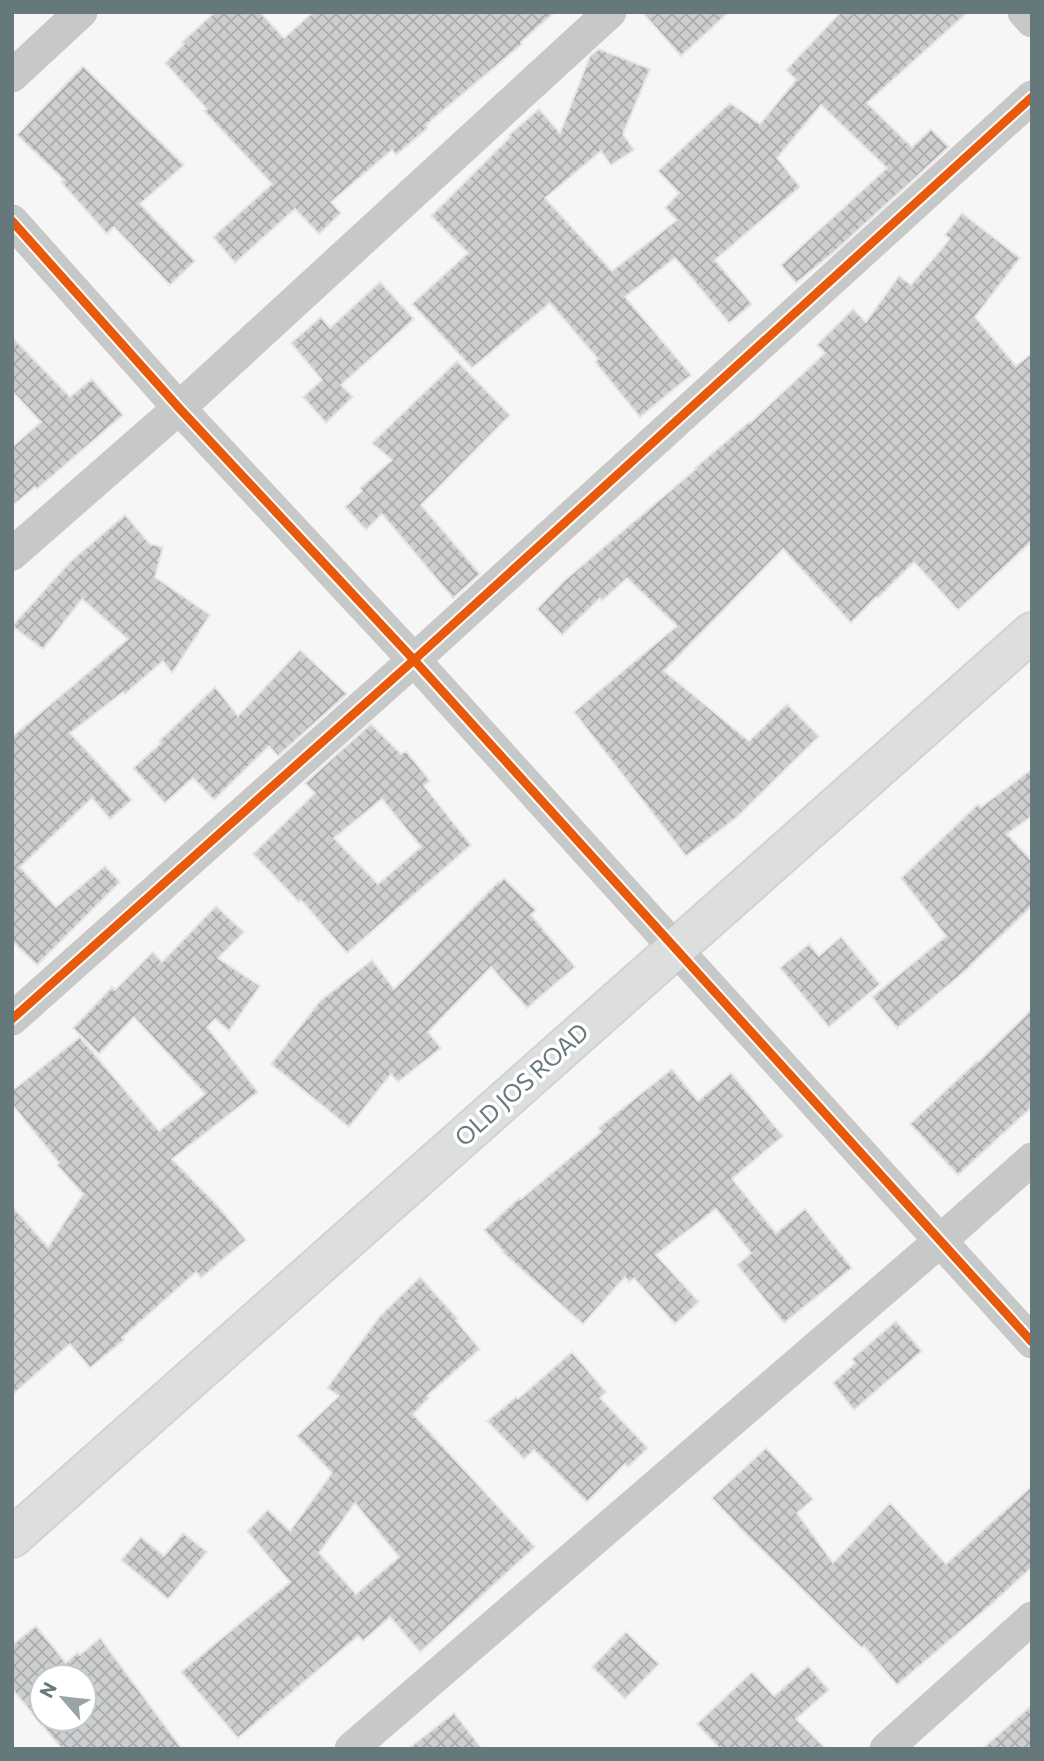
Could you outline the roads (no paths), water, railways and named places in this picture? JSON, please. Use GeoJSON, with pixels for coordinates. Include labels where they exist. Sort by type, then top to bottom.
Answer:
{"type":"FeatureCollection","features":[{"type":"Feature","properties":{"kind":"main road","name":"OLD JOS ROAD"},"geometry":{"type":"LineString","coordinates":[[12,1538],[1032,632]]}},
{"type":"Feature","properties":{"kind":"street"},"geometry":{"type":"LineString","coordinates":[[12,76],[81,12]]}},
{"type":"Feature","properties":{"kind":"street"},"geometry":{"type":"LineString","coordinates":[[12,554],[179,408],[610,12]]}},
{"type":"Feature","properties":{"kind":"street"},"geometry":{"type":"LineString","coordinates":[[1024,12],[1032,21]]}},
{"type":"Feature","properties":{"kind":"street"},"geometry":{"type":"LineString","coordinates":[[12,1019],[414,660],[1032,97]]}},
{"type":"Feature","properties":{"kind":"street"},"geometry":{"type":"LineString","coordinates":[[12,221],[179,408],[414,660],[1032,1342]]}},
{"type":"Feature","properties":{"kind":"street"},"geometry":{"type":"LineString","coordinates":[[351,1749],[1032,1159]]}},
{"type":"Feature","properties":{"kind":"street"},"geometry":{"type":"LineString","coordinates":[[886,1749],[1032,1618]]}}]}
